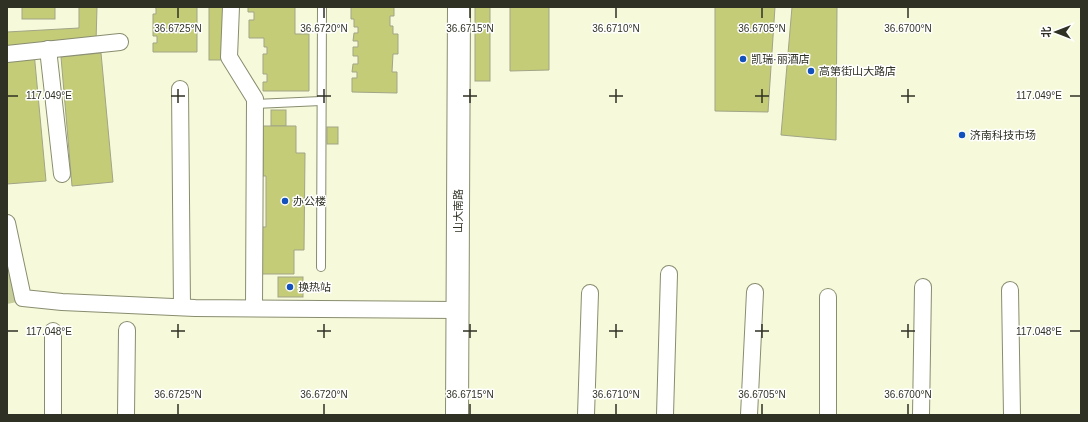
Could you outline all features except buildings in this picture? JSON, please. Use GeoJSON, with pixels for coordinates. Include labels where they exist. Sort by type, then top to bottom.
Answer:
{"type":"FeatureCollection","features":[{"type":"Feature","properties":{"kind":"main road","name":"山大南路"},"geometry":{"type":"LineString","coordinates":[[457,415],[459,7]]}},
{"type":"Feature","properties":{"kind":"street"},"geometry":{"type":"LineString","coordinates":[[231,7],[229,57],[255,99],[254,308]]}},
{"type":"Feature","properties":{"kind":"street"},"geometry":{"type":"LineString","coordinates":[[7,54],[120,42]]}},
{"type":"Feature","properties":{"kind":"street"},"geometry":{"type":"LineString","coordinates":[[48,49],[62,174]]}},
{"type":"Feature","properties":{"kind":"street"},"geometry":{"type":"LineString","coordinates":[[180,89],[182,307]]}},
{"type":"Feature","properties":{"kind":"street"},"geometry":{"type":"LineString","coordinates":[[7,223],[23,298],[62,302],[182,307],[457,310]]}},
{"type":"Feature","properties":{"kind":"street"},"geometry":{"type":"LineString","coordinates":[[665,415],[669,274]]}},
{"type":"Feature","properties":{"kind":"street"},"geometry":{"type":"LineString","coordinates":[[921,415],[923,287]]}},
{"type":"Feature","properties":{"kind":"street"},"geometry":{"type":"LineString","coordinates":[[1010,290],[1012,415]]}},
{"type":"Feature","properties":{"kind":"street"},"geometry":{"type":"LineString","coordinates":[[749,415],[755,292]]}},
{"type":"Feature","properties":{"kind":"street"},"geometry":{"type":"LineString","coordinates":[[586,415],[590,293]]}},
{"type":"Feature","properties":{"kind":"street"},"geometry":{"type":"LineString","coordinates":[[828,297],[828,415]]}},
{"type":"Feature","properties":{"kind":"street"},"geometry":{"type":"LineString","coordinates":[[126,415],[127,330]]}},
{"type":"Feature","properties":{"kind":"street"},"geometry":{"type":"LineString","coordinates":[[53,331],[53,415]]}},
{"type":"Feature","properties":{"kind":"lane"},"geometry":{"type":"LineString","coordinates":[[321,267],[322,7]]}},
{"type":"Feature","properties":{"kind":"lane"},"geometry":{"type":"LineString","coordinates":[[255,104],[322,101]]}},
{"type":"Feature","properties":{"kind":"green space"},"geometry":{"type":"Polygon","coordinates":[[[7,253],[17,302],[7,304],[7,253]]]}},
{"type":"Feature","properties":{"kind":"place","name":"凯瑞·丽酒店"},"geometry":{"type":"Point","coordinates":[743,59]}},
{"type":"Feature","properties":{"kind":"place","name":"高第街山大路店"},"geometry":{"type":"Point","coordinates":[811,71]}},
{"type":"Feature","properties":{"kind":"place","name":"济南科技市场"},"geometry":{"type":"Point","coordinates":[962,135]}},
{"type":"Feature","properties":{"kind":"place","name":"办公楼"},"geometry":{"type":"Point","coordinates":[285,201]}},
{"type":"Feature","properties":{"kind":"place","name":"换热站"},"geometry":{"type":"Point","coordinates":[290,287]}}]}
